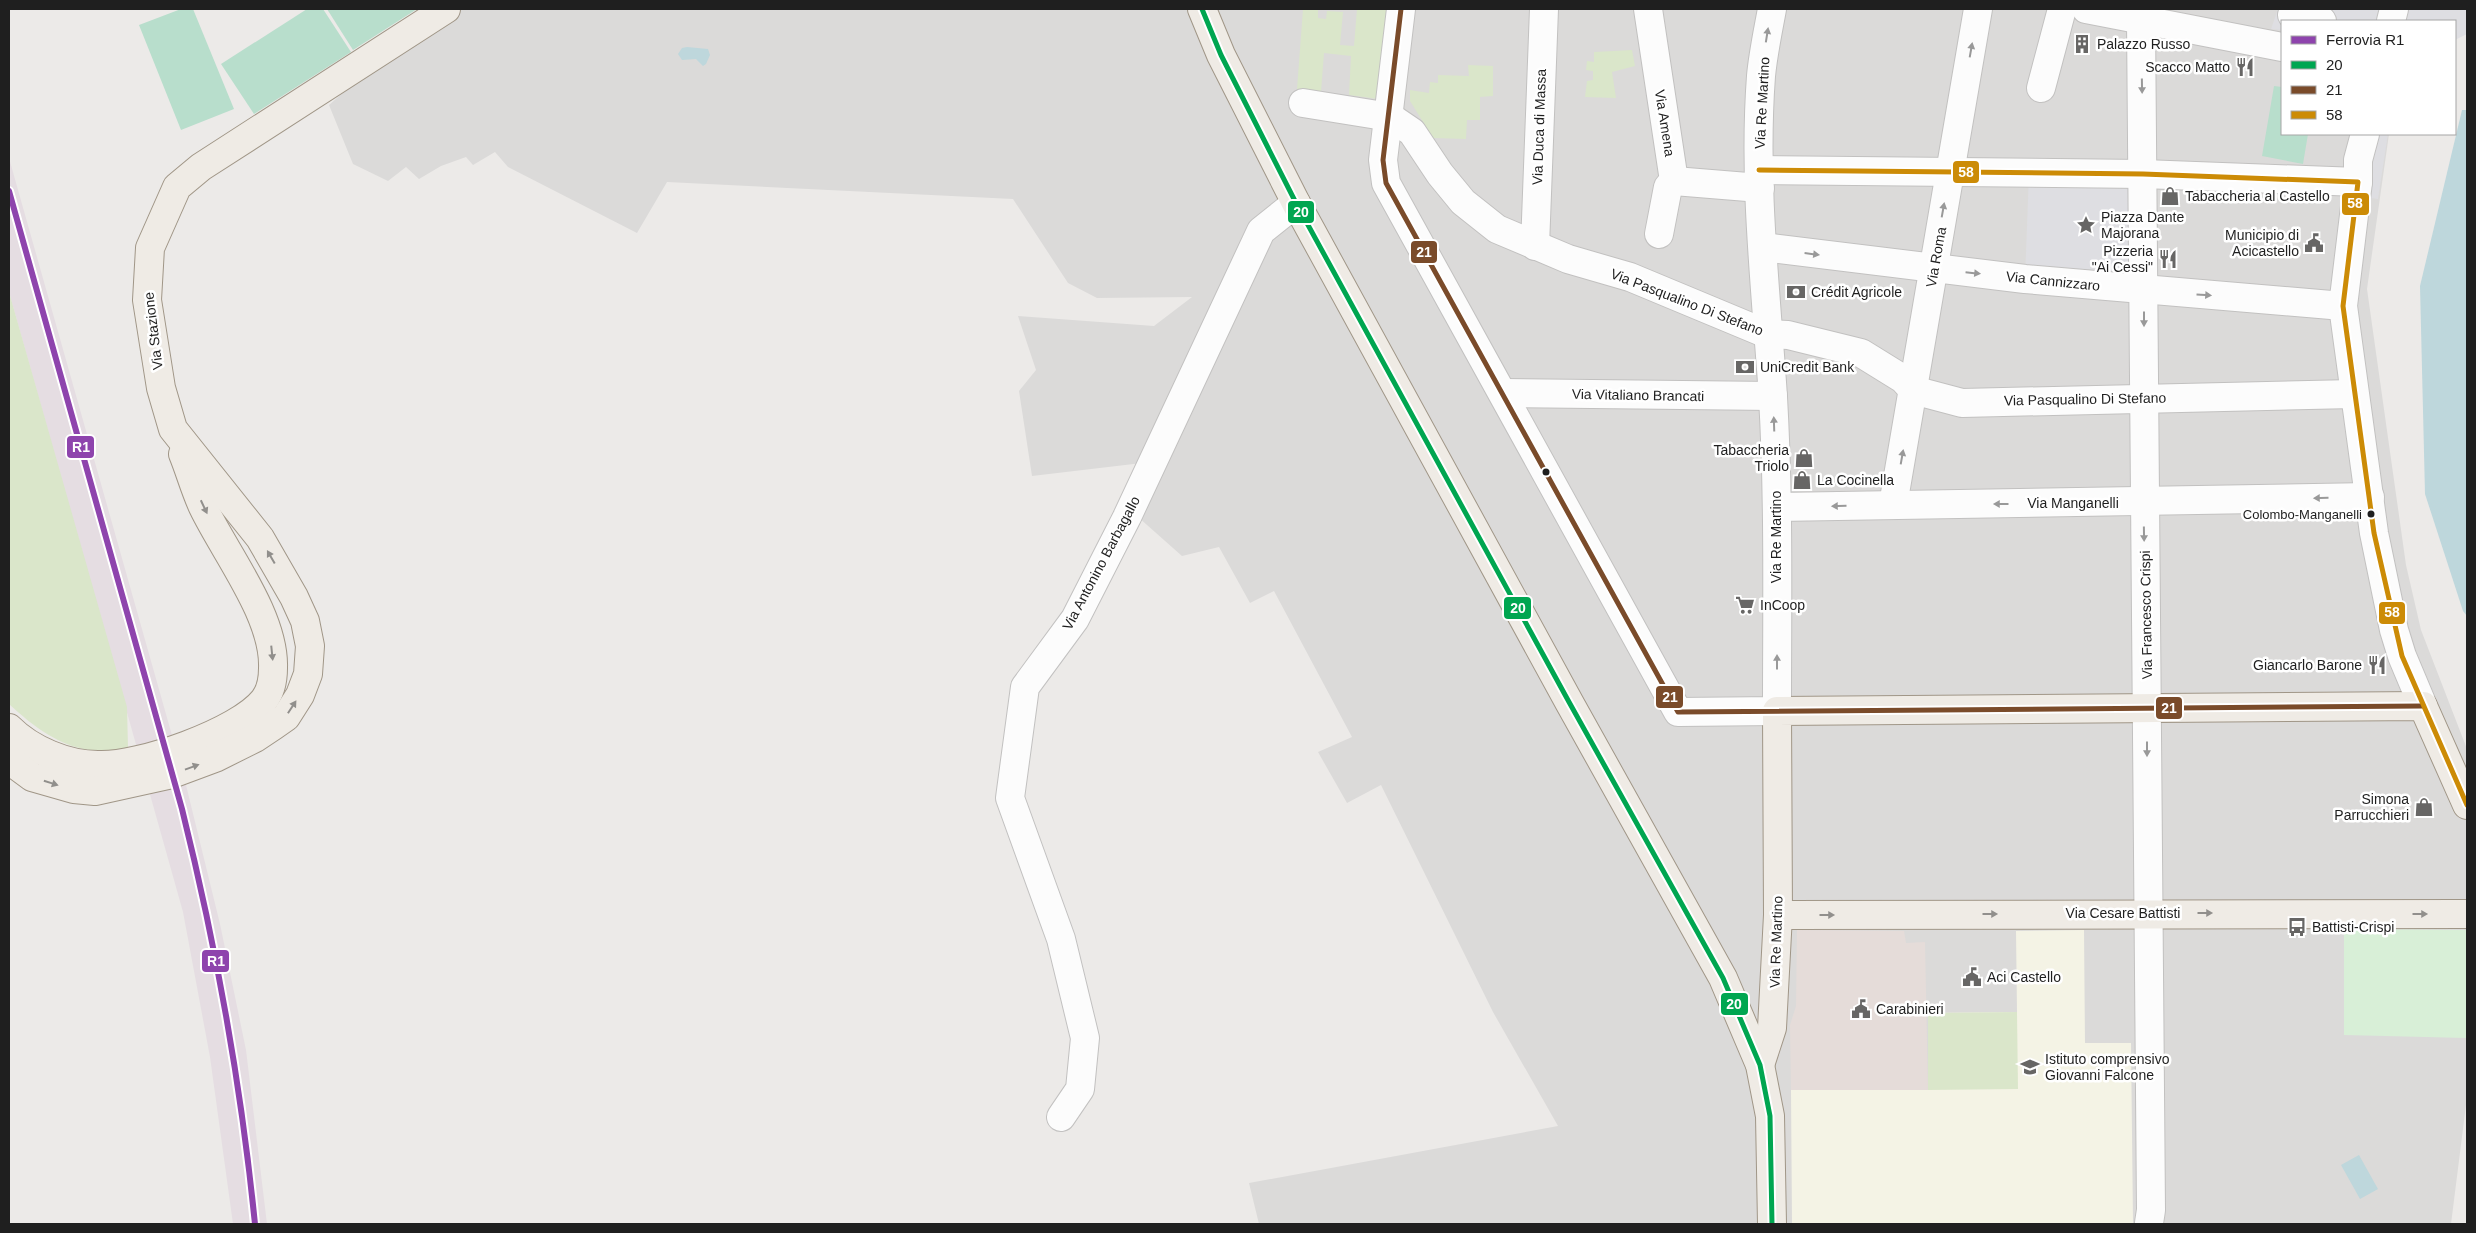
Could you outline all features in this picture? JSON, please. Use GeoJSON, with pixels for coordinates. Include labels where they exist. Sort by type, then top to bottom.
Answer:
{"type":"FeatureCollection","features":[{"type":"Feature","properties":{"kind":"main road","name":"Via Stazione"},"geometry":{"type":"LineString","coordinates":[[250,727],[286,717],[300,695],[308,674],[310,646],[305,621],[294,597],[260,538],[174,429],[161,388],[147,300],[150,248],[176,187],[201,167],[446,9]]}},
{"type":"Feature","properties":{"kind":"main road"},"geometry":{"type":"LineString","coordinates":[[1202,9],[1221,55],[1296,203],[1569,702],[1723,978],[1760,1065],[1770,1116],[1772,1224]]}},
{"type":"Feature","properties":{"kind":"main road"},"geometry":{"type":"LineString","coordinates":[[9,760],[32,777],[74,789],[95,791],[167,752],[207,737],[250,727],[271,686],[273,653],[270,637],[254,600],[203,506],[174,429]]}},
{"type":"Feature","properties":{"kind":"main road"},"geometry":{"type":"LineString","coordinates":[[1777,711],[2423,706],[2467,805]]}},
{"type":"Feature","properties":{"kind":"main road","name":"Via Re Martino"},"geometry":{"type":"LineString","coordinates":[[1760,1065],[1772,1028],[1778,915],[1777,711]]}},
{"type":"Feature","properties":{"kind":"main road"},"geometry":{"type":"LineString","coordinates":[[9,728],[44,751],[68,762],[98,766],[127,774]]}},
{"type":"Feature","properties":{"kind":"main road","name":"Via Cesare Battisti"},"geometry":{"type":"LineString","coordinates":[[1778,915],[2467,914]]}},
{"type":"Feature","properties":{"kind":"street"},"geometry":{"type":"LineString","coordinates":[[1401,9],[1390,117],[1383,160],[1386,183],[1678,712],[1777,711]]}},
{"type":"Feature","properties":{"kind":"street","name":"Via Duca di Massa"},"geometry":{"type":"LineString","coordinates":[[1535,246],[1544,9]]}},
{"type":"Feature","properties":{"kind":"street","name":"Via Amena"},"geometry":{"type":"LineString","coordinates":[[1648,9],[1674,181]]}},
{"type":"Feature","properties":{"kind":"street","name":"Via Re Martino"},"geometry":{"type":"LineString","coordinates":[[1772,9],[1761,75],[1759,179],[1767,334],[1773,396],[1777,507],[1777,711]]}},
{"type":"Feature","properties":{"kind":"street","name":"Via Roma"},"geometry":{"type":"LineString","coordinates":[[1893,505],[1978,9]]}},
{"type":"Feature","properties":{"kind":"street"},"geometry":{"type":"LineString","coordinates":[[2041,88],[2062,9]]}},
{"type":"Feature","properties":{"kind":"street"},"geometry":{"type":"LineString","coordinates":[[2086,9],[2281,47]]}},
{"type":"Feature","properties":{"kind":"street"},"geometry":{"type":"LineString","coordinates":[[2292,15],[2317,20]]}},
{"type":"Feature","properties":{"kind":"street","name":"Via Francesco Crispi"},"geometry":{"type":"LineString","coordinates":[[2141,20],[2144,174],[2144,503],[2148,708],[2144,1215]]}},
{"type":"Feature","properties":{"kind":"street","name":"Via Pasqualino Di Stefano"},"geometry":{"type":"LineString","coordinates":[[1303,103],[1390,117],[1412,132],[1440,174],[1463,202],[1497,229],[1535,246],[1630,277],[1767,334],[1788,335],[1861,353],[1903,379],[1913,390],[1962,403],[2144,397],[2354,394]]}},
{"type":"Feature","properties":{"kind":"street"},"geometry":{"type":"LineString","coordinates":[[2365,135],[2358,160],[2358,182],[2343,306],[2374,533],[2394,630],[2402,656],[2423,706]]}},
{"type":"Feature","properties":{"kind":"street"},"geometry":{"type":"LineString","coordinates":[[1659,234],[1668,188],[1674,181],[1950,173],[2144,174],[2358,182]]}},
{"type":"Feature","properties":{"kind":"street","name":"Via Antonino Barbagallo"},"geometry":{"type":"LineString","coordinates":[[1062,1117],[1080,1089],[1085,1038],[1060,939],[1010,798],[1024,686],[1074,618],[1092,585],[1127,517],[1261,231],[1296,203]]}},
{"type":"Feature","properties":{"kind":"street","name":"Via Cannizzaro"},"geometry":{"type":"LineString","coordinates":[[1763,247],[1933,269],[2144,290],[2343,306]]}},
{"type":"Feature","properties":{"kind":"street","name":"Via Vitaliano Brancati"},"geometry":{"type":"LineString","coordinates":[[1502,393],[1773,396]]}},
{"type":"Feature","properties":{"kind":"street","name":"Via Manganelli"},"geometry":{"type":"LineString","coordinates":[[1777,507],[2144,503],[2370,497]]}},
{"type":"Feature","properties":{"kind":"shaded area"},"geometry":{"type":"Polygon","coordinates":[[[438,9],[2407,9],[2281,20],[2281,135],[2389,135],[2367,289],[2406,565],[2421,630],[2467,749],[2467,1097],[2451,1224],[1259,1224],[1249,1183],[1558,1126],[1493,1012],[1381,785],[1347,803],[1318,752],[1352,737],[1274,591],[1250,603],[1219,547],[1182,556],[1138,517],[1142,463],[1032,476],[1019,391],[1036,370],[1018,316],[1154,326],[1192,297],[1097,298],[1068,283],[1013,199],[667,182],[637,233],[508,167],[495,152],[473,165],[466,157],[441,166],[419,179],[406,167],[388,181],[353,164],[329,105],[438,9]]]}},
{"type":"Feature","properties":{"kind":"shaded area"},"geometry":{"type":"Polygon","coordinates":[[[2278,9],[2467,9],[2467,34],[2456,40],[2456,20],[2281,20],[2281,30],[2271,29],[2278,9]]]}},
{"type":"Feature","properties":{"kind":"shaded area"},"geometry":{"type":"Polygon","coordinates":[[[2350,135],[2388,135],[2378,199],[2371,198],[2358,182],[2342,170],[2350,135]]]}},
{"type":"Feature","properties":{"kind":"shaded area"},"geometry":{"type":"Polygon","coordinates":[[[9,158],[186,785],[220,924],[246,1050],[267,1224],[233,1224],[210,1057],[183,912],[9,292],[9,158]]]}},
{"type":"Feature","properties":{"kind":"shaded area","name":"Piazza Dante Majorana"},"geometry":{"type":"Polygon","coordinates":[[[2029,173],[2143,174],[2144,290],[2025,279],[2029,173]]]}},
{"type":"Feature","properties":{"kind":"shaded area","name":"Carabinieri"},"geometry":{"type":"Polygon","coordinates":[[[1797,930],[1904,931],[1906,943],[1925,942],[1928,1090],[1791,1090],[1790,1025],[1796,1006],[1797,930]]]}},
{"type":"Feature","properties":{"kind":"shaded area","name":"Istituto comprensivo Giovanni Falcone"},"geometry":{"type":"Polygon","coordinates":[[[2084,930],[2085,1043],[2131,1043],[2133,1223],[2164,1224],[1792,1224],[1791,1090],[1928,1090],[1928,1013],[2017,1012],[2016,931],[2084,930]]]}},
{"type":"Feature","properties":{"kind":"green space"},"geometry":{"type":"Polygon","coordinates":[[[181,9],[193,9],[234,109],[181,130],[139,25],[181,9]]]}},
{"type":"Feature","properties":{"kind":"green space"},"geometry":{"type":"Polygon","coordinates":[[[307,9],[323,9],[351,52],[254,114],[221,64],[307,9]]]}},
{"type":"Feature","properties":{"kind":"green space"},"geometry":{"type":"Polygon","coordinates":[[[327,9],[417,9],[353,50],[327,9]]]}},
{"type":"Feature","properties":{"kind":"green space"},"geometry":{"type":"Polygon","coordinates":[[[1303,9],[1318,9],[1318,18],[1326,19],[1327,11],[1343,12],[1340,45],[1354,46],[1357,9],[1387,9],[1378,99],[1349,95],[1351,56],[1324,53],[1321,92],[1297,89],[1303,9]]]}},
{"type":"Feature","properties":{"kind":"green space"},"geometry":{"type":"Polygon","coordinates":[[[1632,50],[1635,66],[1612,72],[1616,98],[1585,97],[1587,81],[1593,80],[1593,71],[1586,70],[1587,61],[1594,62],[1594,52],[1632,50]]]}},
{"type":"Feature","properties":{"kind":"green space"},"geometry":{"type":"Polygon","coordinates":[[[1468,65],[1493,66],[1493,96],[1480,97],[1480,120],[1467,120],[1466,139],[1433,138],[1410,101],[1410,90],[1429,93],[1430,82],[1438,83],[1438,75],[1469,76],[1468,65]]]}},
{"type":"Feature","properties":{"kind":"green space"},"geometry":{"type":"Polygon","coordinates":[[[2274,86],[2281,87],[2281,135],[2308,135],[2303,164],[2262,156],[2274,86]]]}},
{"type":"Feature","properties":{"kind":"green space"},"geometry":{"type":"Polygon","coordinates":[[[9,292],[127,707],[128,748],[101,751],[72,746],[38,728],[9,704],[9,292]]]}},
{"type":"Feature","properties":{"kind":"green space"},"geometry":{"type":"Polygon","coordinates":[[[2344,929],[2467,930],[2466,1038],[2344,1035],[2344,929]]]}},
{"type":"Feature","properties":{"kind":"green space"},"geometry":{"type":"Polygon","coordinates":[[[2017,1012],[2018,1089],[1928,1090],[1928,1013],[2017,1012]]]}},
{"type":"Feature","properties":{"kind":"water"},"geometry":{"type":"Polygon","coordinates":[[[682,48],[708,49],[710,55],[706,64],[703,66],[696,59],[682,60],[678,54],[682,48]]]}},
{"type":"Feature","properties":{"kind":"water"},"geometry":{"type":"Polygon","coordinates":[[[2462,110],[2467,110],[2467,616],[2463,611],[2425,494],[2420,286],[2462,110]]]}},
{"type":"Feature","properties":{"kind":"water"},"geometry":{"type":"Polygon","coordinates":[[[2359,1155],[2378,1189],[2360,1199],[2341,1165],[2359,1155]]]}},
{"type":"Feature","properties":{"kind":"rail line","name":"R1"},"geometry":{"type":"LineString","coordinates":[[9,191],[182,809],[206,912],[226,1015],[235,1067],[255,1224]]}},
{"type":"Feature","properties":{"kind":"transit line","name":"20"},"geometry":{"type":"LineString","coordinates":[[1202,9],[1221,55],[1296,203],[1569,702],[1723,978],[1760,1065],[1770,1116],[1772,1224]]}},
{"type":"Feature","properties":{"kind":"transit line","name":"21"},"geometry":{"type":"LineString","coordinates":[[1401,9],[1383,160],[1386,183],[1678,712],[2423,706]]}},
{"type":"Feature","properties":{"kind":"transit line","name":"58"},"geometry":{"type":"LineString","coordinates":[[1759,170],[2143,174],[2358,182],[2343,306],[2374,533],[2402,656],[2467,805]]}},
{"type":"Feature","properties":{"kind":"place","name":"Palazzo Russo"},"geometry":{"type":"Point","coordinates":[2082,44]}},
{"type":"Feature","properties":{"kind":"place","name":"Scacco Matto"},"geometry":{"type":"Point","coordinates":[2245,67]}},
{"type":"Feature","properties":{"kind":"place","name":"Tabaccheria al Castello"},"geometry":{"type":"Point","coordinates":[2170,196]}},
{"type":"Feature","properties":{"kind":"place","name":"Piazza Dante Majorana"},"geometry":{"type":"Point","coordinates":[2086,225]}},
{"type":"Feature","properties":{"kind":"place","name":"Municipio di Acicastello"},"geometry":{"type":"Point","coordinates":[2314,243]}},
{"type":"Feature","properties":{"kind":"place","name":"Pizzeria \"Ai Cessi\""},"geometry":{"type":"Point","coordinates":[2168,259]}},
{"type":"Feature","properties":{"kind":"place","name":"Crédit Agricole"},"geometry":{"type":"Point","coordinates":[1796,292]}},
{"type":"Feature","properties":{"kind":"place","name":"UniCredit Bank"},"geometry":{"type":"Point","coordinates":[1745,367]}},
{"type":"Feature","properties":{"kind":"place","name":"Tabaccheria Triolo"},"geometry":{"type":"Point","coordinates":[1804,458]}},
{"type":"Feature","properties":{"kind":"place","name":"La Cocinella"},"geometry":{"type":"Point","coordinates":[1802,480]}},
{"type":"Feature","properties":{"kind":"place","name":"Colombo-Manganelli"},"geometry":{"type":"Point","coordinates":[2371,514]}},
{"type":"Feature","properties":{"kind":"place","name":"InCoop"},"geometry":{"type":"Point","coordinates":[1745,605]}},
{"type":"Feature","properties":{"kind":"place","name":"Giancarlo Barone"},"geometry":{"type":"Point","coordinates":[2377,665]}},
{"type":"Feature","properties":{"kind":"place","name":"Simona Parrucchieri"},"geometry":{"type":"Point","coordinates":[2424,807]}},
{"type":"Feature","properties":{"kind":"place","name":"Battisti-Crispi"},"geometry":{"type":"Point","coordinates":[2297,927]}},
{"type":"Feature","properties":{"kind":"place","name":"Aci Castello"},"geometry":{"type":"Point","coordinates":[1972,977]}},
{"type":"Feature","properties":{"kind":"place","name":"Carabinieri"},"geometry":{"type":"Point","coordinates":[1861,1009]}},
{"type":"Feature","properties":{"kind":"place","name":"Istituto comprensivo Giovanni Falcone"},"geometry":{"type":"Point","coordinates":[2030,1067]}}]}
